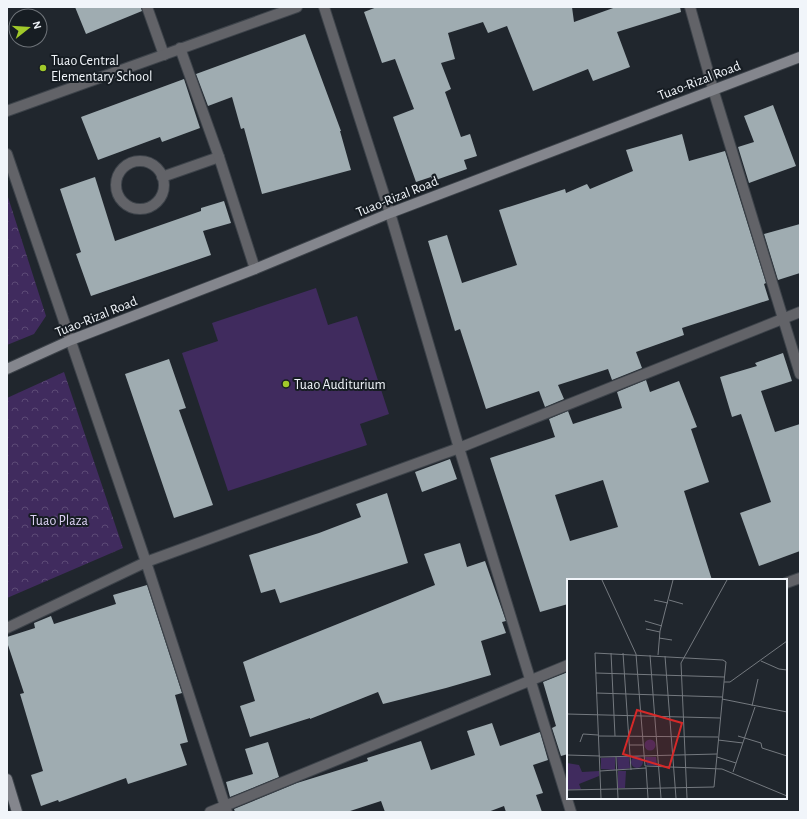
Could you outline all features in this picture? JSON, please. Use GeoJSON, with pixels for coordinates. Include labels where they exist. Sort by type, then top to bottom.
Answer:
{"type":"FeatureCollection","features":[{"type":"Feature","properties":{"kind":"main road","name":"Tuao-Rizal Road"},"geometry":{"type":"LineString","coordinates":[[7,369],[71,340],[255,269],[390,213],[800,57]]}},
{"type":"Feature","properties":{"kind":"main road"},"geometry":{"type":"LineString","coordinates":[[7,780],[17,812]]}},
{"type":"Feature","properties":{"kind":"street"},"geometry":{"type":"LineString","coordinates":[[147,7],[164,55]]}},
{"type":"Feature","properties":{"kind":"street"},"geometry":{"type":"LineString","coordinates":[[7,111],[297,7]]}},
{"type":"Feature","properties":{"kind":"street"},"geometry":{"type":"LineString","coordinates":[[324,7],[390,213],[459,448],[571,812]]}},
{"type":"Feature","properties":{"kind":"street"},"geometry":{"type":"LineString","coordinates":[[690,7],[713,90],[800,374]]}},
{"type":"Feature","properties":{"kind":"street"},"geometry":{"type":"LineString","coordinates":[[180,48],[219,157],[255,269]]}},
{"type":"Feature","properties":{"kind":"street"},"geometry":{"type":"LineString","coordinates":[[7,154],[146,562],[226,809]]}},
{"type":"Feature","properties":{"kind":"street"},"geometry":{"type":"LineString","coordinates":[[162,178],[219,157]]}},
{"type":"Feature","properties":{"kind":"street"},"geometry":{"type":"LineString","coordinates":[[144,162],[152,165],[162,178],[163,189],[161,196],[151,206],[144,209],[128,206],[122,201],[118,194],[116,186],[117,177],[123,168],[130,164],[144,162]]}},
{"type":"Feature","properties":{"kind":"street"},"geometry":{"type":"LineString","coordinates":[[7,628],[146,562],[459,448],[800,312]]}},
{"type":"Feature","properties":{"kind":"street"},"geometry":{"type":"LineString","coordinates":[[787,584],[800,578]]}},
{"type":"Feature","properties":{"kind":"street"},"geometry":{"type":"LineString","coordinates":[[210,812],[226,809],[529,679],[567,665]]}},
{"type":"Feature","properties":{"kind":"green space"},"geometry":{"type":"Polygon","coordinates":[[[7,194],[46,316],[34,334],[7,345],[7,194]]]}},
{"type":"Feature","properties":{"kind":"green space","name":"Tuao Auditurium"},"geometry":{"type":"Polygon","coordinates":[[[316,288],[328,325],[357,316],[389,414],[360,424],[367,445],[228,491],[182,353],[218,341],[212,323],[316,288]]]}},
{"type":"Feature","properties":{"kind":"green space","name":"Tuao Plaza"},"geometry":{"type":"Polygon","coordinates":[[[64,372],[123,548],[7,598],[7,398],[64,372]]]}},
{"type":"Feature","properties":{"kind":"building"},"geometry":{"type":"Polygon","coordinates":[[[75,7],[141,7],[142,11],[86,34],[75,7]]]}},
{"type":"Feature","properties":{"kind":"building"},"geometry":{"type":"Polygon","coordinates":[[[377,7],[572,7],[574,22],[616,7],[680,7],[681,12],[617,32],[630,67],[593,81],[588,69],[533,91],[507,26],[488,33],[483,22],[448,33],[455,59],[441,63],[451,89],[445,92],[461,137],[470,134],[477,156],[464,160],[467,169],[433,181],[431,177],[416,182],[393,117],[414,109],[395,59],[382,63],[364,12],[377,7]]]}},
{"type":"Feature","properties":{"kind":"building"},"geometry":{"type":"Polygon","coordinates":[[[305,34],[341,131],[351,170],[262,194],[244,128],[241,129],[232,97],[208,106],[196,74],[305,34]]]}},
{"type":"Feature","properties":{"kind":"building"},"geometry":{"type":"Polygon","coordinates":[[[184,79],[200,128],[162,142],[160,137],[98,160],[81,117],[184,79]]]}},
{"type":"Feature","properties":{"kind":"building"},"geometry":{"type":"Polygon","coordinates":[[[773,105],[796,166],[749,183],[738,147],[754,142],[744,116],[773,105]]]}},
{"type":"Feature","properties":{"kind":"building"},"geometry":{"type":"Polygon","coordinates":[[[682,134],[689,161],[725,151],[766,283],[764,284],[769,300],[682,328],[684,335],[636,352],[642,368],[612,380],[608,369],[558,385],[564,399],[545,407],[539,391],[486,409],[460,329],[455,331],[428,241],[447,235],[462,283],[517,265],[499,210],[565,189],[566,193],[587,184],[590,189],[633,171],[626,150],[682,134]]]}},
{"type":"Feature","properties":{"kind":"building"},"geometry":{"type":"Polygon","coordinates":[[[95,177],[115,241],[201,211],[201,208],[224,201],[231,223],[203,231],[211,255],[91,296],[76,254],[81,252],[60,189],[95,177]]]}},
{"type":"Feature","properties":{"kind":"building"},"geometry":{"type":"Polygon","coordinates":[[[800,224],[800,273],[778,280],[764,234],[800,224]]]}},
{"type":"Feature","properties":{"kind":"building"},"geometry":{"type":"Polygon","coordinates":[[[783,353],[792,381],[761,391],[775,432],[800,424],[800,551],[759,566],[740,513],[771,502],[741,414],[732,417],[720,377],[757,366],[755,363],[783,353]]]}},
{"type":"Feature","properties":{"kind":"building"},"geometry":{"type":"Polygon","coordinates":[[[169,359],[186,408],[179,410],[213,505],[174,518],[125,374],[169,359]]]}},
{"type":"Feature","properties":{"kind":"building"},"geometry":{"type":"Polygon","coordinates":[[[646,380],[650,392],[679,381],[697,427],[691,429],[709,482],[684,491],[712,579],[567,579],[567,604],[540,612],[490,458],[555,437],[549,419],[568,411],[573,424],[622,408],[617,392],[646,380]],[[603,480],[555,495],[570,541],[618,527],[603,480]]]}},
{"type":"Feature","properties":{"kind":"building"},"geometry":{"type":"Polygon","coordinates":[[[450,459],[457,479],[422,492],[415,472],[450,459]]]}},
{"type":"Feature","properties":{"kind":"building"},"geometry":{"type":"Polygon","coordinates":[[[387,493],[408,563],[280,603],[275,589],[261,593],[249,555],[319,533],[361,517],[356,504],[387,493]]]}},
{"type":"Feature","properties":{"kind":"building"},"geometry":{"type":"Polygon","coordinates":[[[460,543],[467,567],[485,561],[506,621],[502,622],[506,633],[481,641],[491,675],[383,704],[378,692],[310,719],[250,737],[240,706],[255,701],[243,662],[435,585],[424,554],[460,543]]]}},
{"type":"Feature","properties":{"kind":"building"},"geometry":{"type":"Polygon","coordinates":[[[147,585],[182,693],[175,695],[188,742],[180,744],[187,765],[128,784],[126,778],[59,802],[58,800],[41,806],[31,775],[43,771],[20,694],[24,693],[7,642],[7,637],[35,628],[34,623],[51,616],[54,624],[116,604],[113,595],[147,585]]]}},
{"type":"Feature","properties":{"kind":"building"},"geometry":{"type":"Polygon","coordinates":[[[567,672],[567,754],[561,756],[552,728],[556,726],[543,682],[567,672]]]}},
{"type":"Feature","properties":{"kind":"building"},"geometry":{"type":"Polygon","coordinates":[[[492,723],[500,746],[540,732],[548,760],[533,765],[543,793],[536,795],[542,812],[506,812],[504,806],[488,812],[385,812],[381,801],[347,812],[235,812],[234,809],[297,783],[368,761],[367,758],[421,741],[431,770],[475,755],[467,731],[492,723]]]}},
{"type":"Feature","properties":{"kind":"building"},"geometry":{"type":"Polygon","coordinates":[[[268,742],[279,777],[230,797],[226,782],[253,774],[245,749],[268,742]]]}},
{"type":"Feature","properties":{"kind":"place","name":"Tuao Central Elementary School"},"geometry":{"type":"Point","coordinates":[43,68]}},
{"type":"Feature","properties":{"kind":"place","name":"Tuao Auditurium"},"geometry":{"type":"Point","coordinates":[286,384]}}]}
